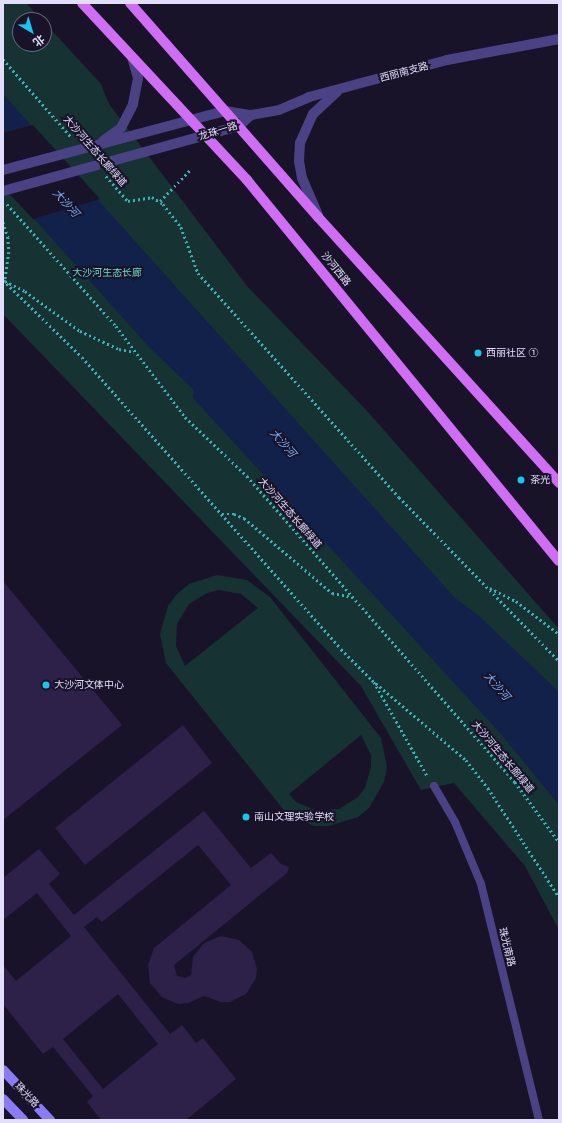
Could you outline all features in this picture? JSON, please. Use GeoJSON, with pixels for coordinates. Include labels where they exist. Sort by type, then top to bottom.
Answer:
{"type":"FeatureCollection","features":[{"type":"Feature","properties":{"kind":"main road","name":"沙河西路"},"geometry":{"type":"LineString","coordinates":[[82,3],[247,180],[559,561]]}},
{"type":"Feature","properties":{"kind":"main road","name":"沙河西路"},"geometry":{"type":"LineString","coordinates":[[130,3],[318,217],[559,483]]}},
{"type":"Feature","properties":{"kind":"main road","name":"珠光路"},"geometry":{"type":"LineString","coordinates":[[3,1070],[50,1120]]}},
{"type":"Feature","properties":{"kind":"main road","name":"珠光路"},"geometry":{"type":"LineString","coordinates":[[3,1099],[23,1120]]}},
{"type":"Feature","properties":{"kind":"street","name":"西丽南支路"},"geometry":{"type":"LineString","coordinates":[[251,114],[279,110],[309,97],[447,60],[559,39]]}},
{"type":"Feature","properties":{"kind":"street"},"geometry":{"type":"LineString","coordinates":[[96,146],[116,132],[131,110],[138,78],[132,57]]}},
{"type":"Feature","properties":{"kind":"street"},"geometry":{"type":"LineString","coordinates":[[318,217],[302,178],[299,161],[300,143],[313,114],[342,88]]}},
{"type":"Feature","properties":{"kind":"street","name":"龙珠一路"},"geometry":{"type":"LineString","coordinates":[[3,170],[225,110],[251,114]]}},
{"type":"Feature","properties":{"kind":"street","name":"龙珠一路"},"geometry":{"type":"LineString","coordinates":[[3,191],[239,126],[251,114]]}},
{"type":"Feature","properties":{"kind":"lane","name":"珠光南路"},"geometry":{"type":"LineString","coordinates":[[434,786],[455,822],[481,884],[539,1120]]}},
{"type":"Feature","properties":{"kind":"path","name":"大沙河生态长廊绿道"},"geometry":{"type":"LineString","coordinates":[[3,59],[76,142]]}},
{"type":"Feature","properties":{"kind":"path"},"geometry":{"type":"LineString","coordinates":[[190,170],[160,201],[181,227],[198,273],[399,497],[559,661]]}},
{"type":"Feature","properties":{"kind":"path","name":"大沙河生态长廊绿道"},"geometry":{"type":"LineString","coordinates":[[102,171],[128,201],[152,197],[160,201]]}},
{"type":"Feature","properties":{"kind":"path","name":"大沙河生态长廊绿道"},"geometry":{"type":"LineString","coordinates":[[3,199],[76,279],[185,417],[247,476],[515,782],[559,842]]}},
{"type":"Feature","properties":{"kind":"path"},"geometry":{"type":"LineString","coordinates":[[3,222],[8,237],[9,252],[4,280]]}},
{"type":"Feature","properties":{"kind":"path"},"geometry":{"type":"LineString","coordinates":[[4,280],[25,291],[80,331],[119,349],[134,352]]}},
{"type":"Feature","properties":{"kind":"path"},"geometry":{"type":"LineString","coordinates":[[4,280],[82,357],[314,620],[372,680],[466,760],[478,774],[559,897]]}},
{"type":"Feature","properties":{"kind":"path"},"geometry":{"type":"LineString","coordinates":[[222,514],[234,514],[244,518],[332,593],[353,597]]}},
{"type":"Feature","properties":{"kind":"path"},"geometry":{"type":"LineString","coordinates":[[487,587],[516,602],[559,634]]}},
{"type":"Feature","properties":{"kind":"path"},"geometry":{"type":"LineString","coordinates":[[372,680],[434,786]]}},
{"type":"Feature","properties":{"kind":"green space","name":"大沙河生态长廊"},"geometry":{"type":"Polygon","coordinates":[[[3,3],[26,3],[34,12],[12,12],[12,52],[52,52],[52,31],[101,84],[109,104],[247,286],[368,412],[559,629],[559,930],[525,866],[454,783],[421,790],[361,686],[3,314],[3,3]]]}},
{"type":"Feature","properties":{"kind":"green space"},"geometry":{"type":"Polygon","coordinates":[[[217,575],[247,580],[270,597],[381,738],[387,767],[384,782],[369,808],[358,817],[329,826],[314,826],[287,814],[166,663],[160,634],[168,606],[177,594],[189,584],[217,575]],[[219,590],[207,593],[189,604],[177,624],[176,646],[185,666],[258,608],[241,594],[219,590]],[[361,735],[289,794],[296,802],[317,811],[339,809],[358,797],[365,788],[371,767],[371,755],[361,735]]]}},
{"type":"Feature","properties":{"kind":"water","name":"大沙河"},"geometry":{"type":"Polygon","coordinates":[[[3,94],[455,598],[479,616],[559,692],[559,805],[500,733],[193,398],[194,390],[149,347],[3,184],[3,94]]]}},
{"type":"Feature","properties":{"kind":"pier"},"geometry":{"type":"Polygon","coordinates":[[[33,125],[100,199],[33,219],[3,187],[3,133],[33,125]]]}},
{"type":"Feature","properties":{"kind":"building","name":"大沙河文体中心"},"geometry":{"type":"Polygon","coordinates":[[[3,581],[122,725],[3,820],[3,581]]]}},
{"type":"Feature","properties":{"kind":"building"},"geometry":{"type":"Polygon","coordinates":[[[183,725],[212,763],[85,865],[55,828],[183,725]]]}},
{"type":"Feature","properties":{"kind":"building"},"geometry":{"type":"Polygon","coordinates":[[[204,811],[251,868],[271,853],[281,864],[289,867],[287,873],[174,965],[177,976],[185,978],[191,975],[193,957],[204,943],[221,936],[239,940],[252,952],[257,969],[256,978],[246,994],[230,1002],[221,1002],[204,996],[188,1003],[178,1004],[162,997],[150,983],[148,965],[154,948],[231,885],[198,845],[102,922],[97,917],[84,927],[170,1034],[182,1025],[196,1043],[203,1038],[236,1079],[186,1120],[101,1120],[87,1102],[93,1096],[53,1047],[43,1054],[3,1004],[3,965],[16,981],[71,936],[37,893],[3,920],[3,878],[39,849],[60,874],[49,884],[74,915],[204,811]],[[118,994],[63,1039],[103,1089],[158,1044],[118,994]]]}},
{"type":"Feature","properties":{"kind":"place","name":"西丽社区 ①"},"geometry":{"type":"Point","coordinates":[478,353]}},
{"type":"Feature","properties":{"kind":"place","name":"茶光"},"geometry":{"type":"Point","coordinates":[521,480]}},
{"type":"Feature","properties":{"kind":"place","name":"大沙河文体中心"},"geometry":{"type":"Point","coordinates":[46,685]}},
{"type":"Feature","properties":{"kind":"place","name":"南山文理实验学校"},"geometry":{"type":"Point","coordinates":[246,817]}}]}
